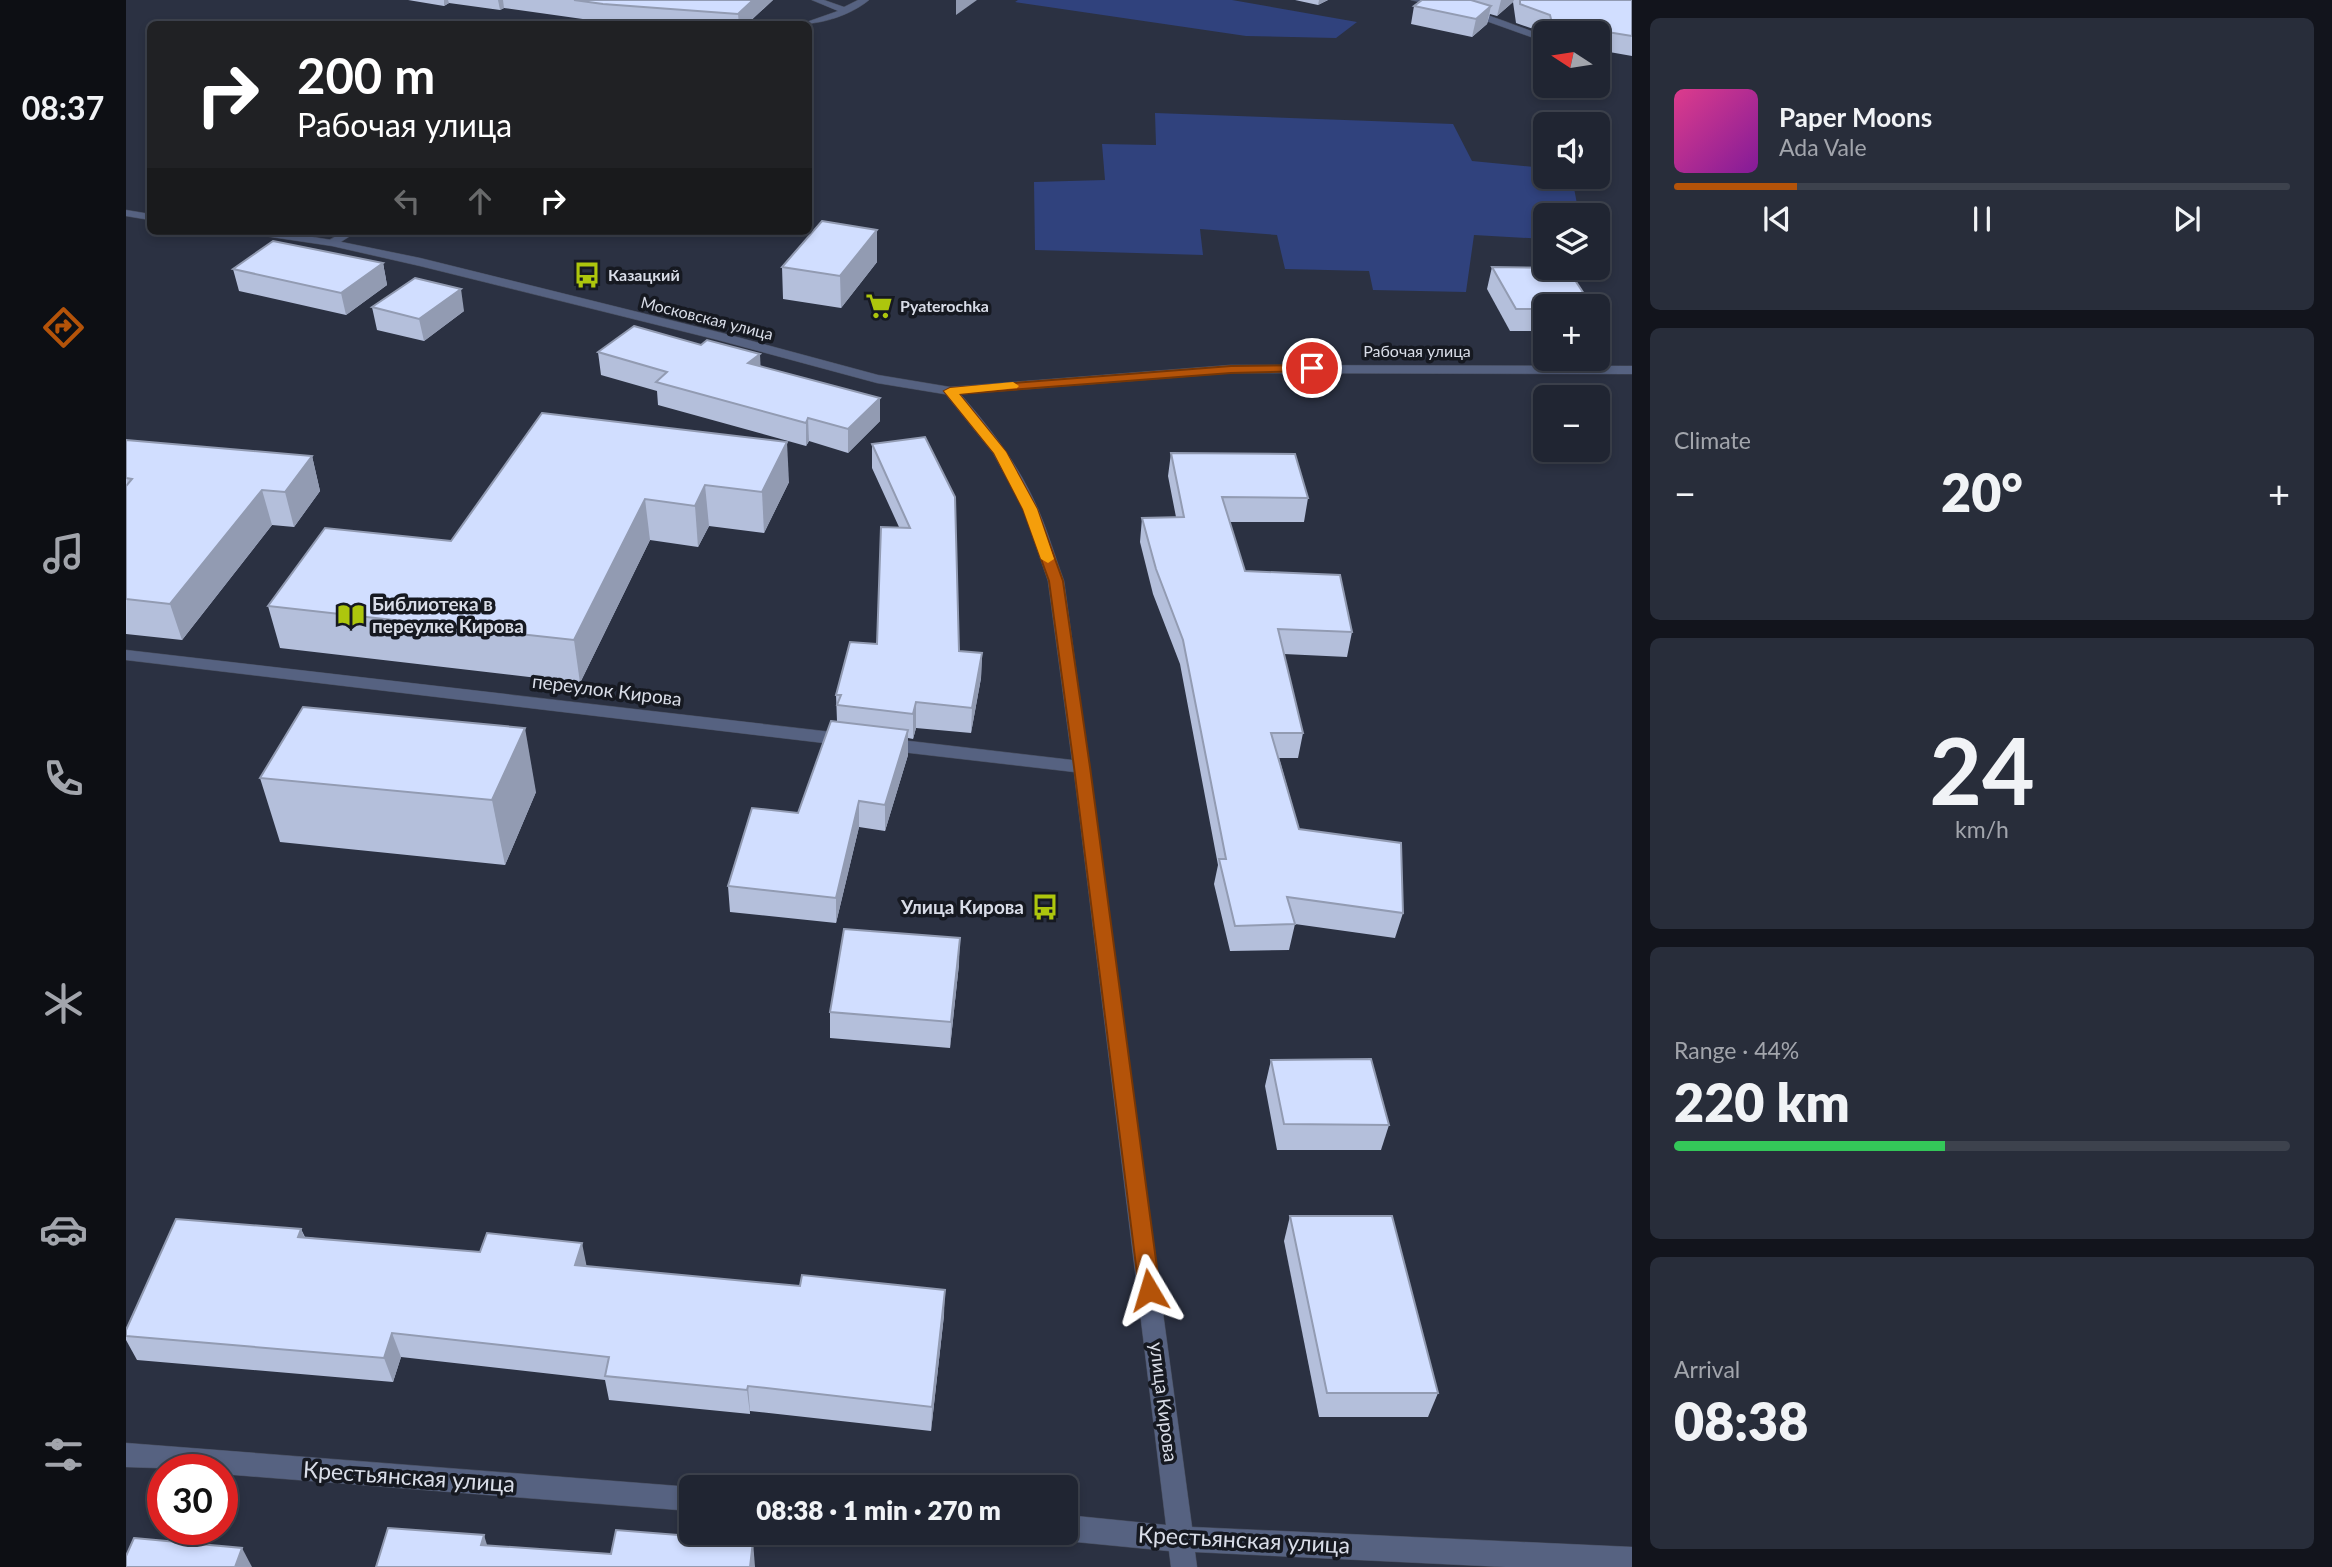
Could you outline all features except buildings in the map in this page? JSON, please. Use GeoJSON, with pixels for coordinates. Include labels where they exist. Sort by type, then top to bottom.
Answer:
{"type":"FeatureCollection","features":[{"type":"Feature","properties":{"kind":"street"},"geometry":{"type":"LineString","coordinates":[[816,0],[844,10]]}},
{"type":"Feature","properties":{"kind":"street"},"geometry":{"type":"LineString","coordinates":[[812,21],[865,0]]}},
{"type":"Feature","properties":{"kind":"street"},"geometry":{"type":"LineString","coordinates":[[1415,0],[1463,10],[1533,35]]}},
{"type":"Feature","properties":{"kind":"street"},"geometry":{"type":"LineString","coordinates":[[126,213],[147,216]]}},
{"type":"Feature","properties":{"kind":"street","name":"Московская улица"},"geometry":{"type":"LineString","coordinates":[[278,235],[332,243],[575,300],[877,379],[950,391]]}},
{"type":"Feature","properties":{"kind":"street"},"geometry":{"type":"LineString","coordinates":[[332,243],[345,235]]}},
{"type":"Feature","properties":{"kind":"street","name":"Рабочая улица"},"geometry":{"type":"LineString","coordinates":[[950,391],[1231,369],[1632,370]]}},
{"type":"Feature","properties":{"kind":"street","name":"улица Кирова"},"geometry":{"type":"LineString","coordinates":[[950,391],[1000,452],[1034,521],[1056,581],[1184,1567]]}},
{"type":"Feature","properties":{"kind":"street","name":"переулок Кирова"},"geometry":{"type":"LineString","coordinates":[[126,655],[1082,767]]}},
{"type":"Feature","properties":{"kind":"street","name":"Крестьянская улица"},"geometry":{"type":"LineString","coordinates":[[126,1455],[679,1498]]}},
{"type":"Feature","properties":{"kind":"street","name":"Крестьянская улица"},"geometry":{"type":"LineString","coordinates":[[1078,1529],[1181,1539],[1632,1560]]}},
{"type":"Feature","properties":{"kind":"shaded area"},"geometry":{"type":"Polygon","coordinates":[[[1232,0],[1357,22],[1336,38],[1246,36],[1015,2],[1232,0]]]}},
{"type":"Feature","properties":{"kind":"shaded area"},"geometry":{"type":"Polygon","coordinates":[[[1155,113],[1453,124],[1472,161],[1533,167],[1533,189],[1574,189],[1577,203],[1533,203],[1533,238],[1474,235],[1466,292],[1373,290],[1369,271],[1285,269],[1277,235],[1200,229],[1203,255],[1035,250],[1034,182],[1105,180],[1102,144],[1156,145],[1155,113]]]}},
{"type":"Feature","properties":{"kind":"slow traffic"},"geometry":{"type":"LineString","coordinates":[[1013,386],[950,391],[1000,452],[1030,509],[1048,559]]}},
{"type":"Feature","properties":{"kind":"place","name":"Казацкий"},"geometry":{"type":"Point","coordinates":[587,275]}},
{"type":"Feature","properties":{"kind":"place","name":"Pyaterochka"},"geometry":{"type":"Point","coordinates":[879,306]}},
{"type":"Feature","properties":{"kind":"place","name":"Библиотека в переулке Кирова"},"geometry":{"type":"Point","coordinates":[351,615]}},
{"type":"Feature","properties":{"kind":"place","name":"Улица Кирова"},"geometry":{"type":"Point","coordinates":[1045,907]}},
{"type":"Feature","properties":{"kind":"route"},"geometry":{"type":"LineString","coordinates":[[1149,1290],[1056,581],[1030,509],[1000,452],[950,391],[1231,369],[1312,368]]}}]}
